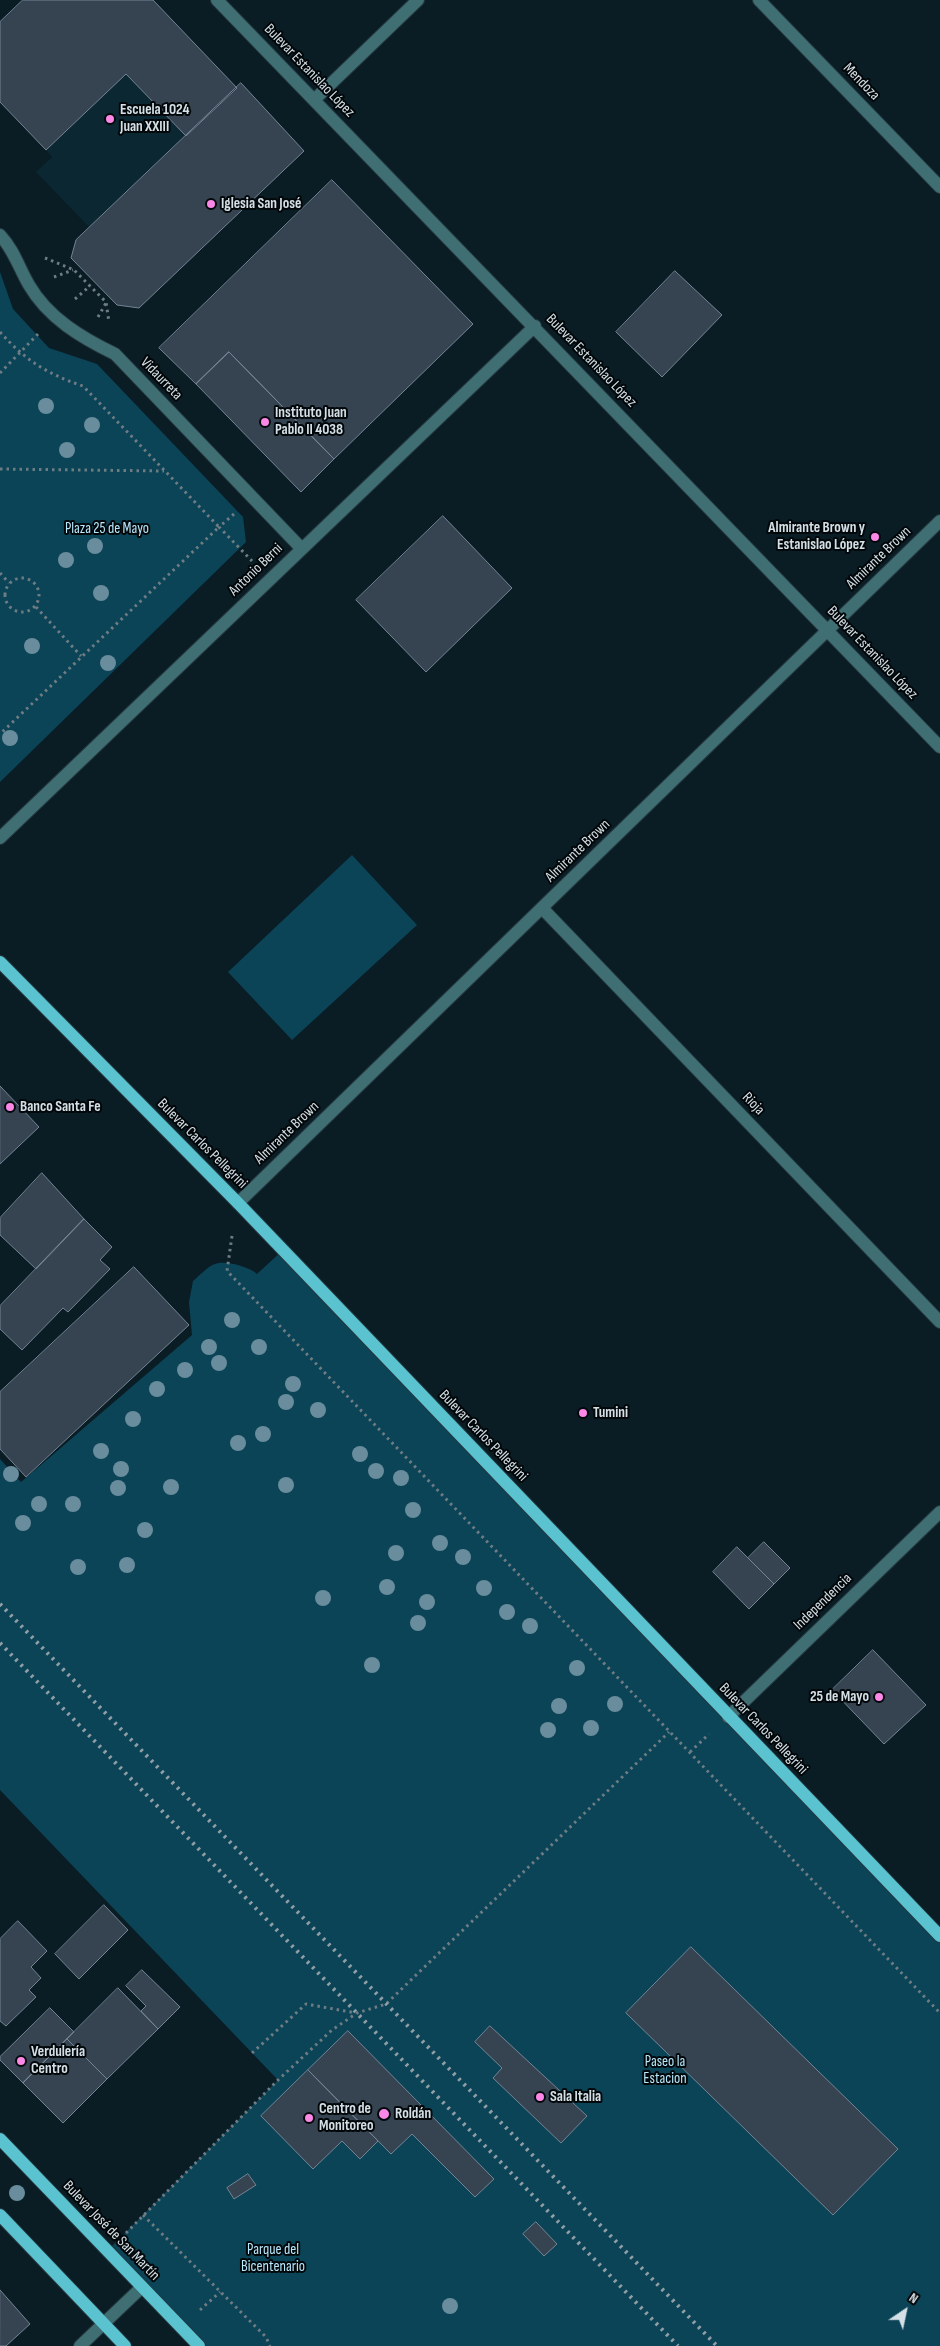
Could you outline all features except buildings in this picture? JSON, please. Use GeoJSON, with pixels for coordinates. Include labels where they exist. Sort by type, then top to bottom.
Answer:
{"type":"FeatureCollection","features":[{"type":"Feature","properties":{"kind":"main road","name":"Bulevar Carlos Pellegrini"},"geometry":{"type":"LineString","coordinates":[[0,962],[238,1203],[728,1717],[940,1936]]}},
{"type":"Feature","properties":{"kind":"main road","name":"Bulevar José de San Martín"},"geometry":{"type":"LineString","coordinates":[[0,2139],[199,2346]]}},
{"type":"Feature","properties":{"kind":"main road"},"geometry":{"type":"LineString","coordinates":[[0,2216],[125,2346]]}},
{"type":"Feature","properties":{"kind":"street","name":"Bulevar Estanislao López"},"geometry":{"type":"LineString","coordinates":[[217,0],[535,326],[940,747]]}},
{"type":"Feature","properties":{"kind":"street"},"geometry":{"type":"LineString","coordinates":[[314,100],[418,0]]}},
{"type":"Feature","properties":{"kind":"street","name":"Mendoza"},"geometry":{"type":"LineString","coordinates":[[759,0],[940,187]]}},
{"type":"Feature","properties":{"kind":"street","name":"Vidaurreta"},"geometry":{"type":"LineString","coordinates":[[0,235],[9,245],[30,286],[55,317],[86,340],[115,354],[302,549]]}},
{"type":"Feature","properties":{"kind":"street","name":"Antonio Berni"},"geometry":{"type":"LineString","coordinates":[[0,838],[535,326]]}},
{"type":"Feature","properties":{"kind":"street","name":"Almirante Brown"},"geometry":{"type":"LineString","coordinates":[[238,1203],[940,522]]}},
{"type":"Feature","properties":{"kind":"street","name":"Rioja"},"geometry":{"type":"LineString","coordinates":[[542,908],[940,1322]]}},
{"type":"Feature","properties":{"kind":"street","name":"Independencia"},"geometry":{"type":"LineString","coordinates":[[728,1717],[940,1512]]}},
{"type":"Feature","properties":{"kind":"street"},"geometry":{"type":"LineString","coordinates":[[80,2346],[142,2287]]}},
{"type":"Feature","properties":{"kind":"path"},"geometry":{"type":"LineString","coordinates":[[9,245],[74,270],[106,302],[115,354]]}},
{"type":"Feature","properties":{"kind":"path"},"geometry":{"type":"LineString","coordinates":[[0,373],[55,317]]}},
{"type":"Feature","properties":{"kind":"path"},"geometry":{"type":"LineString","coordinates":[[0,332],[19,354],[53,375],[83,386],[270,579]]}},
{"type":"Feature","properties":{"kind":"path"},"geometry":{"type":"LineString","coordinates":[[0,469],[164,471]]}},
{"type":"Feature","properties":{"kind":"path"},"geometry":{"type":"LineString","coordinates":[[0,734],[252,496]]}},
{"type":"Feature","properties":{"kind":"path"},"geometry":{"type":"LineString","coordinates":[[0,573],[9,583]]}},
{"type":"Feature","properties":{"kind":"path"},"geometry":{"type":"LineString","coordinates":[[21,578],[34,582],[40,594],[36,607],[24,614],[10,609],[4,596],[9,583],[21,578]]}},
{"type":"Feature","properties":{"kind":"path"},"geometry":{"type":"LineString","coordinates":[[36,607],[82,656]]}},
{"type":"Feature","properties":{"kind":"path"},"geometry":{"type":"LineString","coordinates":[[238,1203],[227,1271],[940,2014]]}},
{"type":"Feature","properties":{"kind":"path"},"geometry":{"type":"LineString","coordinates":[[108,2251],[278,2080],[332,2030],[357,2013],[386,2004],[669,1732]]}},
{"type":"Feature","properties":{"kind":"path"},"geometry":{"type":"LineString","coordinates":[[252,2053],[306,2004],[357,2013]]}},
{"type":"Feature","properties":{"kind":"path"},"geometry":{"type":"LineString","coordinates":[[144,2215],[266,2337],[270,2346]]}},
{"type":"Feature","properties":{"kind":"shaded area","name":"Escuela 1024 Juan XXIII"},"geometry":{"type":"Polygon","coordinates":[[[0,22],[237,88],[90,228],[36,172],[52,157],[46,150],[0,22]]]}},
{"type":"Feature","properties":{"kind":"green space","name":"Plaza 25 de Mayo"},"geometry":{"type":"Polygon","coordinates":[[[0,272],[13,309],[49,348],[97,364],[243,517],[246,542],[0,782],[0,272]]]}},
{"type":"Feature","properties":{"kind":"green space"},"geometry":{"type":"Polygon","coordinates":[[[352,855],[417,925],[292,1040],[228,972],[352,855]]]}},
{"type":"Feature","properties":{"kind":"green space","name":"Paseo la Estacion"},"geometry":{"type":"Polygon","coordinates":[[[283,1250],[940,1936],[940,2346],[199,2346],[107,2251],[278,2080],[0,1790],[0,1459],[21,1482],[192,1335],[189,1302],[193,1281],[204,1271],[215,1264],[225,1263],[243,1267],[257,1274],[283,1250]]]}},
{"type":"Feature","properties":{"kind":"railway"},"geometry":{"type":"LineString","coordinates":[[0,1604],[717,2346]]}},
{"type":"Feature","properties":{"kind":"railway"},"geometry":{"type":"LineString","coordinates":[[0,1643],[678,2346]]}},
{"type":"Feature","properties":{"kind":"place","name":"Escuela 1024 Juan XXIII"},"geometry":{"type":"Point","coordinates":[110,119]}},
{"type":"Feature","properties":{"kind":"place","name":"Iglesia San José"},"geometry":{"type":"Point","coordinates":[211,204]}},
{"type":"Feature","properties":{"kind":"place","name":"Instituto Juan Pablo II 4038"},"geometry":{"type":"Point","coordinates":[265,422]}},
{"type":"Feature","properties":{"kind":"place","name":"Almirante Brown y Estanislao López"},"geometry":{"type":"Point","coordinates":[875,537]}},
{"type":"Feature","properties":{"kind":"place","name":"Banco Santa Fe"},"geometry":{"type":"Point","coordinates":[10,1107]}},
{"type":"Feature","properties":{"kind":"place","name":"Tumini"},"geometry":{"type":"Point","coordinates":[583,1413]}},
{"type":"Feature","properties":{"kind":"place","name":"25 de Mayo"},"geometry":{"type":"Point","coordinates":[879,1697]}},
{"type":"Feature","properties":{"kind":"place","name":"Verdulería Centro"},"geometry":{"type":"Point","coordinates":[21,2061]}},
{"type":"Feature","properties":{"kind":"place","name":"Sala Italia"},"geometry":{"type":"Point","coordinates":[540,2097]}},
{"type":"Feature","properties":{"kind":"place","name":"Roldán"},"geometry":{"type":"Point","coordinates":[384,2114]}},
{"type":"Feature","properties":{"kind":"place","name":"Centro de Monitoreo"},"geometry":{"type":"Point","coordinates":[309,2118]}},
{"type":"Feature","properties":{"kind":"park label","name":"Parque del Bicentenario"},"geometry":{"type":"Point","coordinates":[273,2258]}}]}
